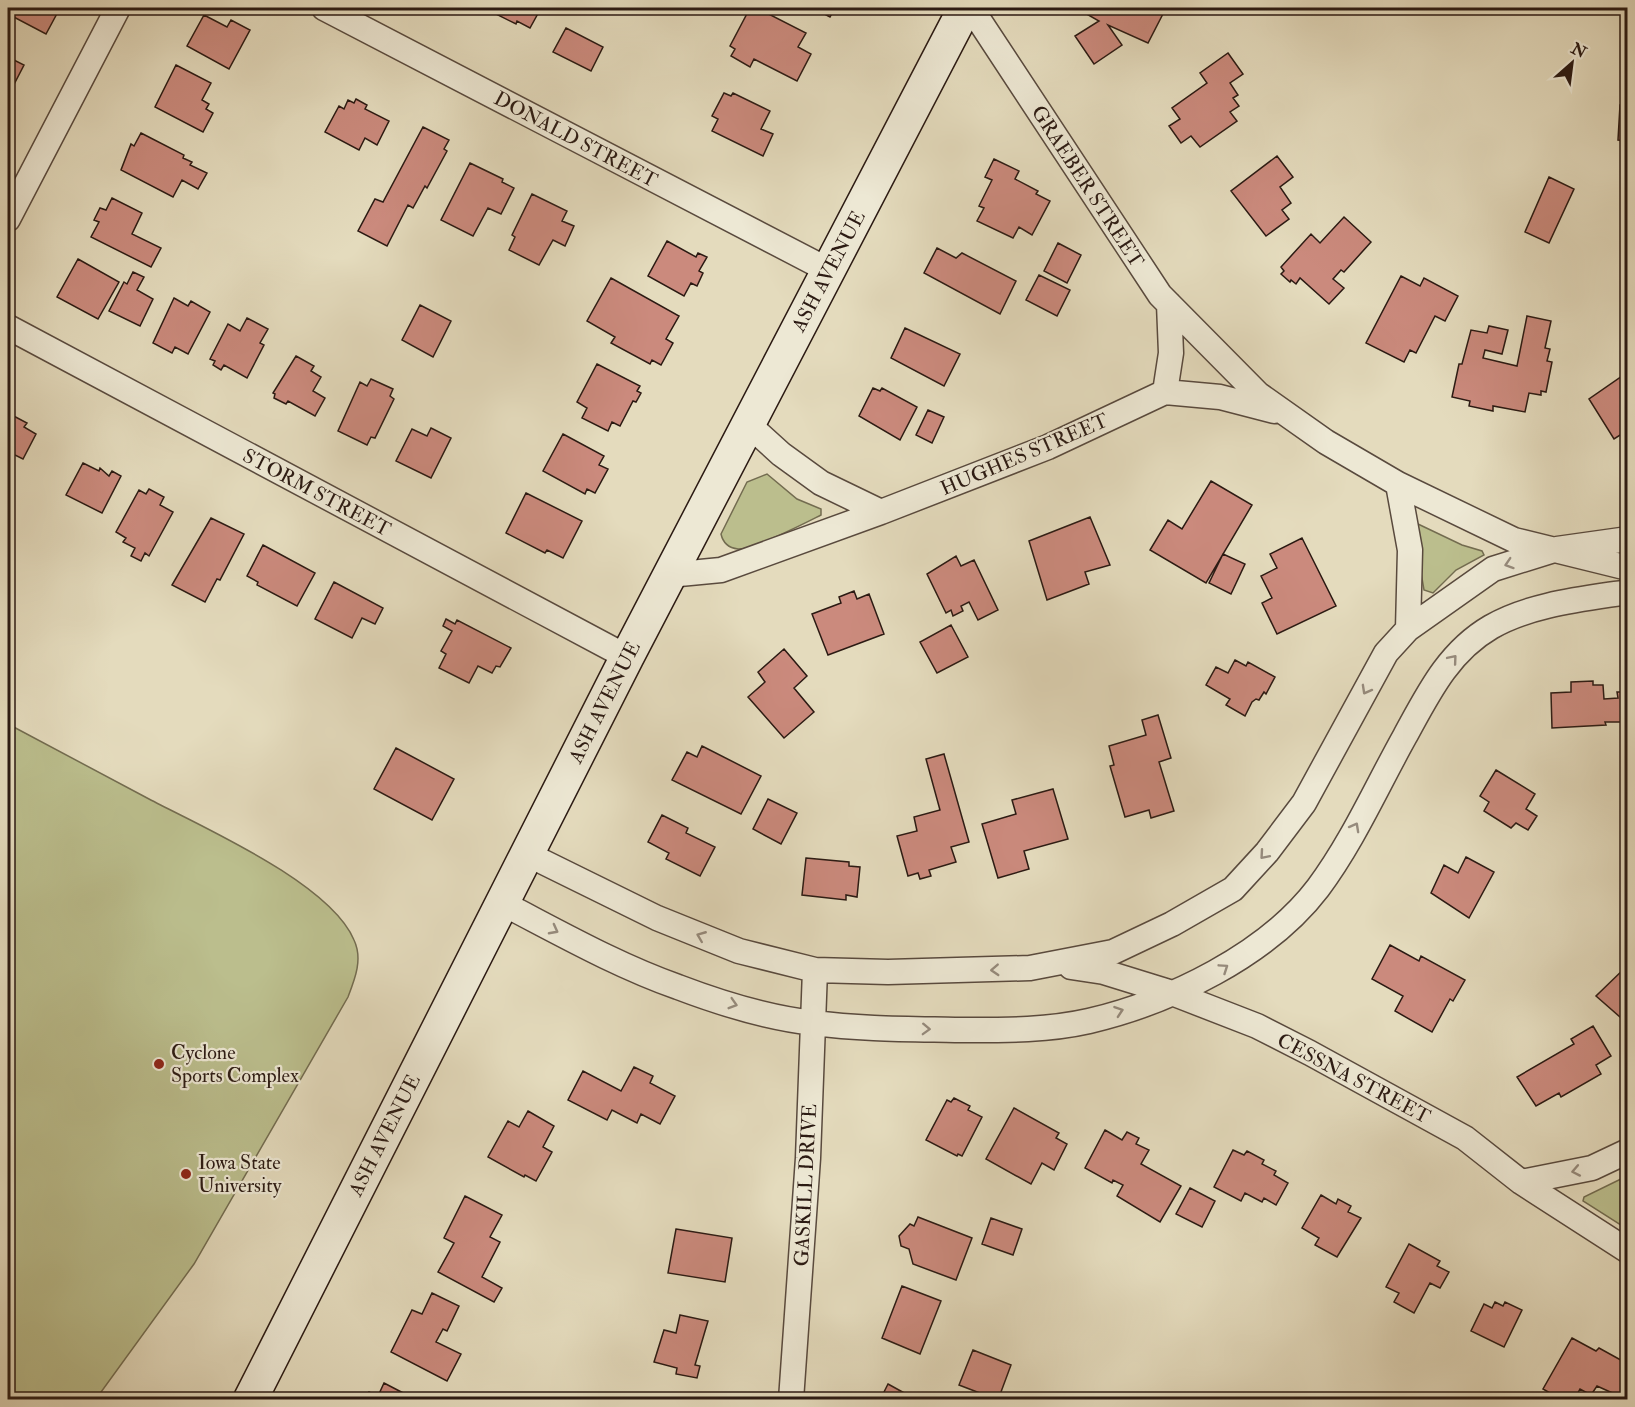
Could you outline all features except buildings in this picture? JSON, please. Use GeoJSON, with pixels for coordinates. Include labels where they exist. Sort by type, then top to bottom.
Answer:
{"type":"FeatureCollection","features":[{"type":"Feature","properties":{"kind":"street"},"geometry":{"type":"LineString","coordinates":[[8,219],[118,8]]}},
{"type":"Feature","properties":{"kind":"street","name":"DONALD STREET"},"geometry":{"type":"LineString","coordinates":[[324,8],[828,270]]}},
{"type":"Feature","properties":{"kind":"street","name":"ASH AVENUE"},"geometry":{"type":"LineString","coordinates":[[250,1400],[669,575],[965,8]]}},
{"type":"Feature","properties":{"kind":"street","name":"GRAEBER STREET"},"geometry":{"type":"LineString","coordinates":[[971,8],[1107,218],[1169,304],[1258,394],[1288,414]]}},
{"type":"Feature","properties":{"kind":"street"},"geometry":{"type":"LineString","coordinates":[[1169,304],[1171,353],[1165,392],[1220,397],[1288,414],[1326,442],[1398,484],[1514,540],[1628,568]]}},
{"type":"Feature","properties":{"kind":"street","name":"STORM STREET"},"geometry":{"type":"LineString","coordinates":[[8,327],[627,657]]}},
{"type":"Feature","properties":{"kind":"street","name":"HUGHES STREET"},"geometry":{"type":"LineString","coordinates":[[669,575],[721,570],[881,512],[1048,447],[1165,392]]}},
{"type":"Feature","properties":{"kind":"street"},"geometry":{"type":"LineString","coordinates":[[748,424],[781,454],[821,483],[881,512]]}},
{"type":"Feature","properties":{"kind":"street"},"geometry":{"type":"LineString","coordinates":[[1398,484],[1410,550],[1408,629]]}},
{"type":"Feature","properties":{"kind":"street"},"geometry":{"type":"LineString","coordinates":[[527,854],[657,918],[739,951],[815,970],[951,972],[1030,968],[1113,952],[1172,924],[1233,889],[1267,852],[1304,803],[1386,653],[1408,629],[1493,569],[1557,549],[1628,539]]}},
{"type":"Feature","properties":{"kind":"street"},"geometry":{"type":"LineString","coordinates":[[502,903],[607,959],[680,988],[749,1009],[813,1023],[930,1029],[1025,1030],[1090,1020],[1172,993],[1220,972],[1274,933],[1317,889],[1352,833],[1436,680],[1463,647],[1493,625],[1542,608],[1628,592]]}},
{"type":"Feature","properties":{"kind":"street","name":"CESSNA STREET"},"geometry":{"type":"LineString","coordinates":[[1053,964],[1104,972],[1172,993],[1257,1026],[1395,1098],[1465,1138],[1521,1182],[1628,1251]]}},
{"type":"Feature","properties":{"kind":"street","name":"GASKILL DRIVE"},"geometry":{"type":"LineString","coordinates":[[791,1400],[808,1158],[815,970]]}},
{"type":"Feature","properties":{"kind":"street"},"geometry":{"type":"LineString","coordinates":[[1521,1182],[1592,1168],[1628,1151]]}},
{"type":"Feature","properties":{"kind":"green space"},"geometry":{"type":"Polygon","coordinates":[[[767,474],[797,499],[821,509],[821,515],[755,545],[738,549],[729,546],[721,534],[747,482],[767,474]]]}},
{"type":"Feature","properties":{"kind":"green space"},"geometry":{"type":"Polygon","coordinates":[[[1418,524],[1462,545],[1482,551],[1484,555],[1456,570],[1433,593],[1424,590],[1413,527],[1418,524]]]}},
{"type":"Feature","properties":{"kind":"green space","name":"Cyclone Sports Complex"},"geometry":{"type":"Polygon","coordinates":[[[8,724],[232,841],[293,878],[320,898],[341,919],[354,940],[358,954],[355,976],[348,997],[194,1264],[96,1399],[8,1399],[8,724]]]}},
{"type":"Feature","properties":{"kind":"green space"},"geometry":{"type":"Polygon","coordinates":[[[1627,1176],[1627,1229],[1583,1201],[1584,1197],[1627,1176]]]}},
{"type":"Feature","properties":{"kind":"place","name":"Cyclone Sports Complex"},"geometry":{"type":"Point","coordinates":[159,1064]}},
{"type":"Feature","properties":{"kind":"place","name":"Iowa State University"},"geometry":{"type":"Point","coordinates":[186,1174]}}]}
